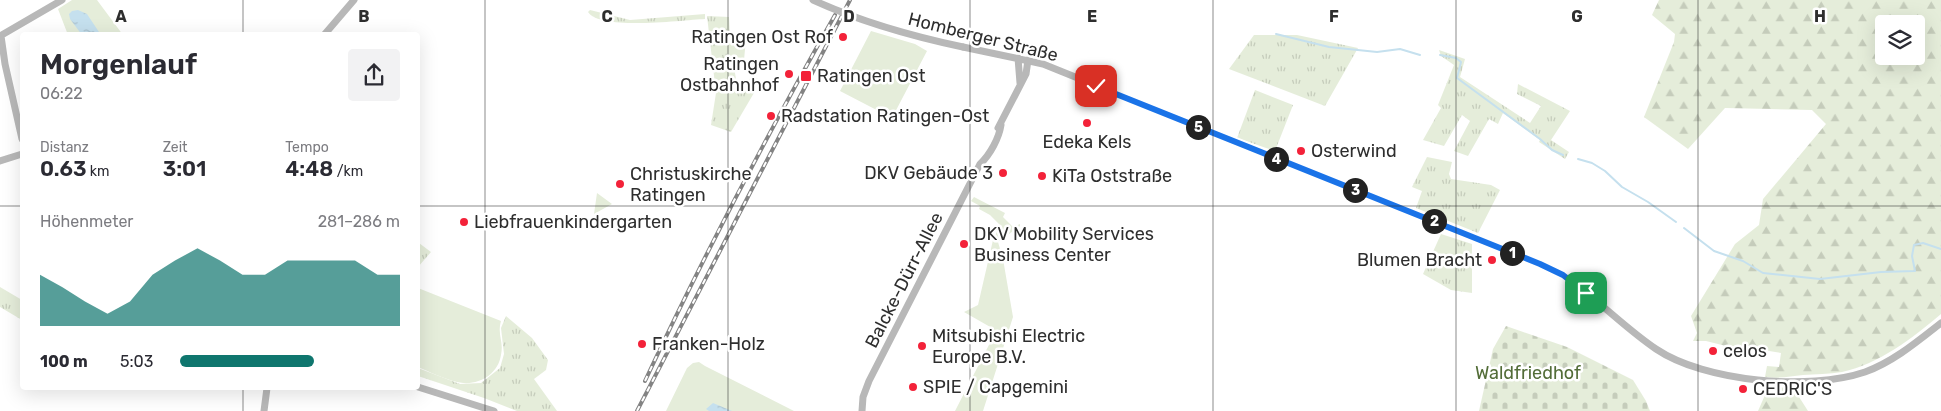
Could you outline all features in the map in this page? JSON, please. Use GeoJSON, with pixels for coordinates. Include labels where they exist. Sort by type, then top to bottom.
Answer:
{"type":"FeatureCollection","features":[{"type":"Feature","properties":{"kind":"main road"},"geometry":{"type":"LineString","coordinates":[[20,131],[2,62],[0,36],[62,0]]}},
{"type":"Feature","properties":{"kind":"main road"},"geometry":{"type":"LineString","coordinates":[[327,32],[354,0]]}},
{"type":"Feature","properties":{"kind":"main road","name":"Homberger Straße"},"geometry":{"type":"LineString","coordinates":[[813,0],[859,20],[890,30],[1028,60],[1057,70],[1545,266],[1563,275],[1656,349],[1688,364],[1741,377],[1802,382],[1844,378],[1866,372],[1902,353],[1941,323]]}},
{"type":"Feature","properties":{"kind":"main road","name":"Balcke-Dürr-Allee"},"geometry":{"type":"LineString","coordinates":[[1018,58],[1020,83]]}},
{"type":"Feature","properties":{"kind":"main road","name":"Balcke-Dürr-Allee"},"geometry":{"type":"LineString","coordinates":[[862,411],[863,397],[869,381],[980,164],[985,160],[1000,132],[1001,125],[1026,71],[1028,60]]}},
{"type":"Feature","properties":{"kind":"main road"},"geometry":{"type":"LineString","coordinates":[[0,161],[20,155]]}},
{"type":"Feature","properties":{"kind":"main road"},"geometry":{"type":"LineString","coordinates":[[420,388],[494,411]]}},
{"type":"Feature","properties":{"kind":"main road"},"geometry":{"type":"LineString","coordinates":[[264,411],[268,390]]}},
{"type":"Feature","properties":{"kind":"green space"},"geometry":{"type":"Polygon","coordinates":[[[72,0],[97,0],[121,32],[67,32],[58,9],[72,0]]]}},
{"type":"Feature","properties":{"kind":"green space"},"geometry":{"type":"Polygon","coordinates":[[[1659,0],[1941,0],[1941,314],[1895,349],[1869,363],[1837,373],[1780,378],[1765,377],[1767,366],[1779,367],[1781,353],[1738,346],[1738,349],[1706,341],[1693,341],[1697,333],[1691,316],[1735,244],[1759,225],[1763,199],[1826,124],[1812,110],[1725,108],[1688,149],[1644,117],[1674,42],[1675,34],[1652,15],[1659,0]]]}},
{"type":"Feature","properties":{"kind":"green space"},"geometry":{"type":"Polygon","coordinates":[[[590,10],[630,20],[705,14],[705,19],[624,23],[596,18],[588,12],[590,10]]]}},
{"type":"Feature","properties":{"kind":"green space"},"geometry":{"type":"Polygon","coordinates":[[[707,16],[729,17],[730,38],[746,39],[744,60],[734,67],[736,79],[747,84],[752,75],[761,81],[731,132],[711,125],[716,93],[707,16]]]}},
{"type":"Feature","properties":{"kind":"green space"},"geometry":{"type":"Polygon","coordinates":[[[871,31],[915,44],[927,51],[892,118],[840,91],[871,31]]]}},
{"type":"Feature","properties":{"kind":"green space"},"geometry":{"type":"Polygon","coordinates":[[[1254,35],[1297,35],[1358,48],[1325,106],[1229,69],[1254,35]]]}},
{"type":"Feature","properties":{"kind":"green space"},"geometry":{"type":"Polygon","coordinates":[[[1439,50],[1465,59],[1460,77],[1530,123],[1541,106],[1517,94],[1518,84],[1570,111],[1551,140],[1569,152],[1565,159],[1539,142],[1540,140],[1503,113],[1498,124],[1489,119],[1468,156],[1454,151],[1470,121],[1462,115],[1444,146],[1423,140],[1441,108],[1438,105],[1454,65],[1441,56],[1439,50]]]}},
{"type":"Feature","properties":{"kind":"green space"},"geometry":{"type":"Polygon","coordinates":[[[1255,90],[1293,105],[1275,151],[1237,138],[1255,90]]]}},
{"type":"Feature","properties":{"kind":"green space"},"geometry":{"type":"Polygon","coordinates":[[[1427,157],[1452,162],[1449,174],[1451,179],[1491,185],[1500,190],[1478,233],[1416,208],[1422,191],[1412,187],[1427,157]]]}},
{"type":"Feature","properties":{"kind":"green space"},"geometry":{"type":"Polygon","coordinates":[[[597,193],[612,204],[594,214],[597,193]]]}},
{"type":"Feature","properties":{"kind":"green space"},"geometry":{"type":"Polygon","coordinates":[[[974,197],[1005,213],[1003,217],[1013,227],[1020,224],[1020,226],[998,242],[1003,259],[1013,317],[983,411],[955,411],[993,337],[992,328],[964,312],[978,305],[993,240],[1000,225],[990,215],[979,209],[980,206],[971,201],[974,197]]]}},
{"type":"Feature","properties":{"kind":"green space"},"geometry":{"type":"Polygon","coordinates":[[[1441,234],[1472,244],[1472,293],[1451,290],[1423,274],[1441,234]]]}},
{"type":"Feature","properties":{"kind":"green space"},"geometry":{"type":"Polygon","coordinates":[[[420,244],[431,252],[420,265],[420,244]]]}},
{"type":"Feature","properties":{"kind":"green space"},"geometry":{"type":"Polygon","coordinates":[[[0,287],[20,299],[20,319],[0,307],[0,287]]]}},
{"type":"Feature","properties":{"kind":"green space"},"geometry":{"type":"Polygon","coordinates":[[[420,289],[501,321],[501,355],[496,368],[491,374],[472,383],[447,379],[420,368],[420,289]]]}},
{"type":"Feature","properties":{"kind":"green space"},"geometry":{"type":"Polygon","coordinates":[[[506,316],[532,338],[548,360],[546,370],[534,379],[557,411],[517,411],[420,377],[420,369],[460,384],[481,383],[500,368],[504,354],[501,328],[506,316]]]}},
{"type":"Feature","properties":{"kind":"green space","name":"Waldfriedhof"},"geometry":{"type":"Polygon","coordinates":[[[1506,326],[1567,347],[1633,380],[1650,411],[1479,411],[1493,349],[1506,326]]]}},
{"type":"Feature","properties":{"kind":"green space"},"geometry":{"type":"Polygon","coordinates":[[[699,362],[794,411],[666,411],[687,368],[693,363],[699,362]]]}},
{"type":"Feature","properties":{"kind":"green space"},"geometry":{"type":"Polygon","coordinates":[[[1769,386],[1794,389],[1808,411],[1758,411],[1769,386]]]}},
{"type":"Feature","properties":{"kind":"water"},"geometry":{"type":"Polygon","coordinates":[[[78,10],[87,14],[99,32],[80,32],[70,19],[69,14],[72,11],[78,10]]]}},
{"type":"Feature","properties":{"kind":"water"},"geometry":{"type":"Polygon","coordinates":[[[713,403],[732,411],[709,411],[706,409],[713,403]]]}},
{"type":"Feature","properties":{"kind":"waterway"},"geometry":{"type":"LineString","coordinates":[[1276,34],[1329,47],[1377,52],[1400,49],[1420,55]]}},
{"type":"Feature","properties":{"kind":"waterway"},"geometry":{"type":"LineString","coordinates":[[1440,55],[1456,58],[1461,62],[1457,78],[1540,139],[1552,150],[1563,155]]}},
{"type":"Feature","properties":{"kind":"waterway"},"geometry":{"type":"LineString","coordinates":[[1578,159],[1592,163],[1605,171],[1622,187],[1648,202],[1676,222]]}},
{"type":"Feature","properties":{"kind":"waterway"},"geometry":{"type":"LineString","coordinates":[[1684,228],[1714,251],[1743,261],[1763,273],[1820,279],[1881,272],[1915,271],[1912,256],[1914,245],[1923,243],[1941,249]]}},
{"type":"Feature","properties":{"kind":"railway"},"geometry":{"type":"LineString","coordinates":[[637,411],[850,0]]}},
{"type":"Feature","properties":{"kind":"railway"},"geometry":{"type":"LineString","coordinates":[[645,381],[736,196],[835,15]]}},
{"type":"Feature","properties":{"kind":"place","name":"Ratingen Ost Rof"},"geometry":{"type":"Point","coordinates":[843,37]}},
{"type":"Feature","properties":{"kind":"place","name":"Ratingen Ostbahnhof"},"geometry":{"type":"Point","coordinates":[789,74]}},
{"type":"Feature","properties":{"kind":"place","name":"Ratingen Ost"},"geometry":{"type":"Point","coordinates":[806,76]}},
{"type":"Feature","properties":{"kind":"place","name":"Radstation Ratingen-Ost"},"geometry":{"type":"Point","coordinates":[771,116]}},
{"type":"Feature","properties":{"kind":"place","name":"Edeka Kels"},"geometry":{"type":"Point","coordinates":[1087,123]}},
{"type":"Feature","properties":{"kind":"place","name":"Osterwind"},"geometry":{"type":"Point","coordinates":[1301,151]}},
{"type":"Feature","properties":{"kind":"place","name":"DKV Gebäude 3"},"geometry":{"type":"Point","coordinates":[1003,173]}},
{"type":"Feature","properties":{"kind":"place","name":"KiTa Oststraße"},"geometry":{"type":"Point","coordinates":[1042,176]}},
{"type":"Feature","properties":{"kind":"place","name":"Christuskirche Ratingen"},"geometry":{"type":"Point","coordinates":[620,184]}},
{"type":"Feature","properties":{"kind":"place","name":"Liebfrauenkindergarten"},"geometry":{"type":"Point","coordinates":[464,222]}},
{"type":"Feature","properties":{"kind":"place","name":"DKV Mobility Services Business Center"},"geometry":{"type":"Point","coordinates":[964,244]}},
{"type":"Feature","properties":{"kind":"place","name":"Blumen Bracht"},"geometry":{"type":"Point","coordinates":[1492,260]}},
{"type":"Feature","properties":{"kind":"place","name":"Franken-Holz"},"geometry":{"type":"Point","coordinates":[642,344]}},
{"type":"Feature","properties":{"kind":"place","name":"Mitsubishi Electric Europe B.V."},"geometry":{"type":"Point","coordinates":[922,346]}},
{"type":"Feature","properties":{"kind":"place","name":"celos"},"geometry":{"type":"Point","coordinates":[1713,351]}},
{"type":"Feature","properties":{"kind":"place","name":"SPIE / Capgemini"},"geometry":{"type":"Point","coordinates":[913,387]}},
{"type":"Feature","properties":{"kind":"place","name":"CEDRIC'S"},"geometry":{"type":"Point","coordinates":[1743,389]}},
{"type":"Feature","properties":{"kind":"route"},"geometry":{"type":"LineString","coordinates":[[1096,86],[1540,264],[1563,275],[1586,293]]}}]}
